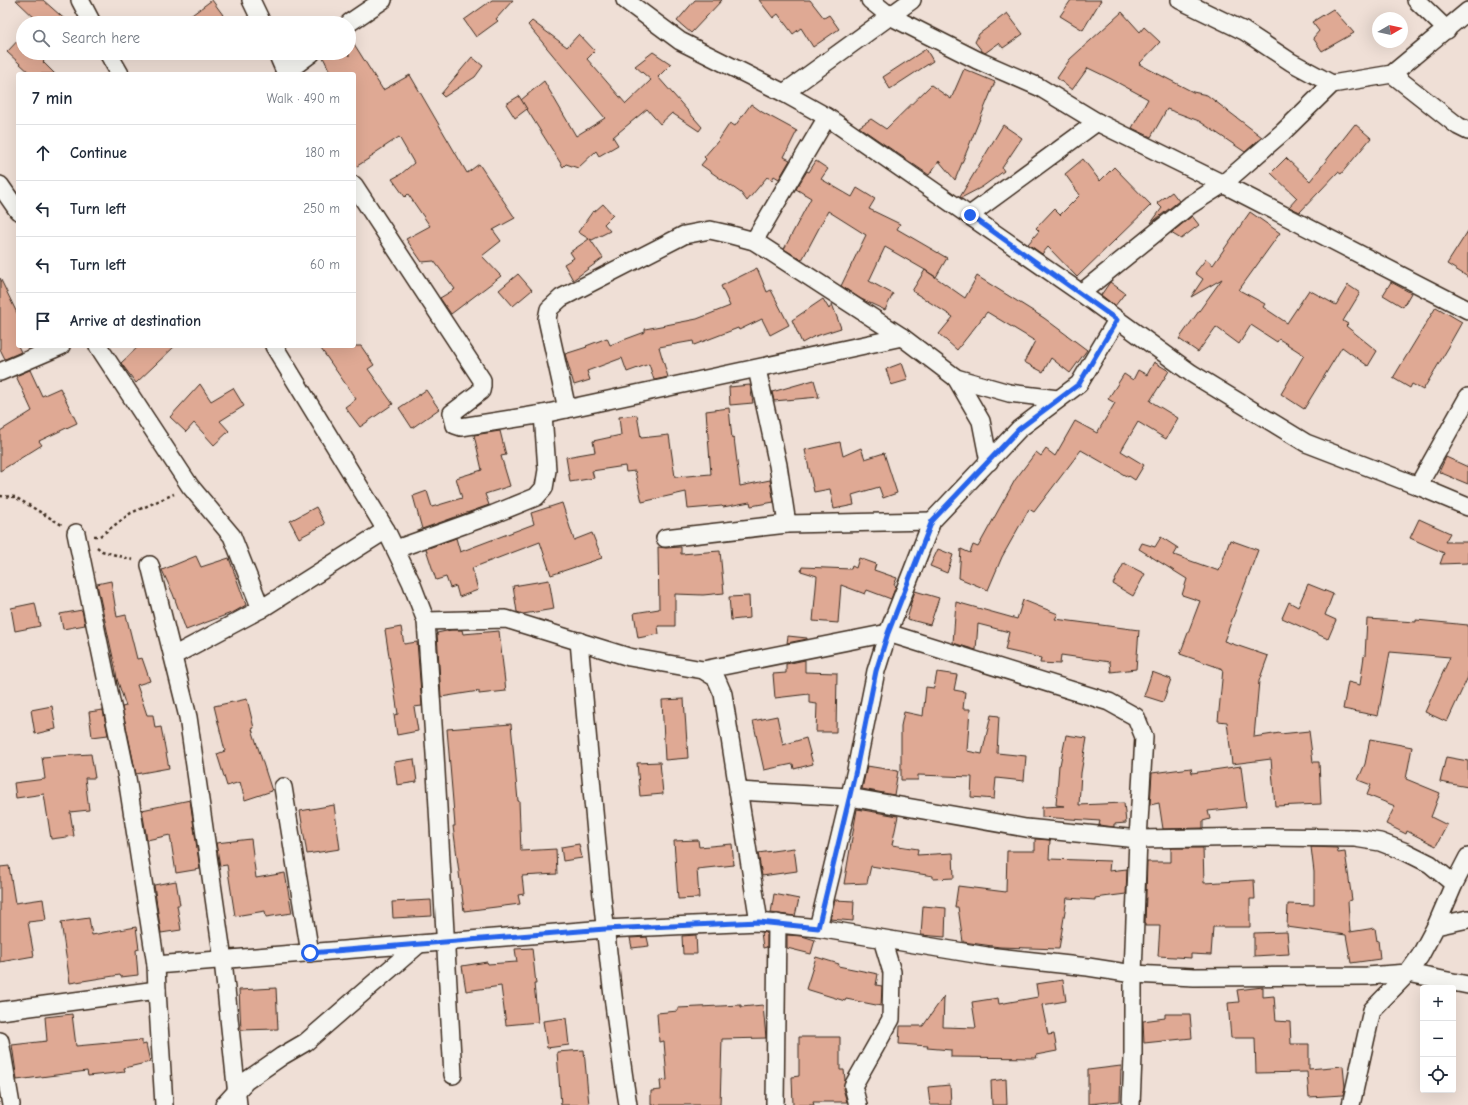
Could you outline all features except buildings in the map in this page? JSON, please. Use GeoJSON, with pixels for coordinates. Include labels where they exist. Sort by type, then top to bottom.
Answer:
{"type":"FeatureCollection","features":[{"type":"Feature","properties":{"kind":"street"},"geometry":{"type":"LineString","coordinates":[[80,0],[88,16]]}},
{"type":"Feature","properties":{"kind":"street"},"geometry":{"type":"LineString","coordinates":[[251,0],[259,16]]}},
{"type":"Feature","properties":{"kind":"street"},"geometry":{"type":"LineString","coordinates":[[356,19],[383,0]]}},
{"type":"Feature","properties":{"kind":"street"},"geometry":{"type":"LineString","coordinates":[[625,0],[680,41],[784,93],[828,117],[1081,293],[1191,373],[1306,443],[1468,507]]}},
{"type":"Feature","properties":{"kind":"street"},"geometry":{"type":"LineString","coordinates":[[870,0],[890,16],[977,60],[1038,87],[1097,122],[1223,184],[1468,310]]}},
{"type":"Feature","properties":{"kind":"street"},"geometry":{"type":"LineString","coordinates":[[784,93],[912,0]]}},
{"type":"Feature","properties":{"kind":"street"},"geometry":{"type":"LineString","coordinates":[[1180,0],[1244,32],[1290,62],[1332,84]]}},
{"type":"Feature","properties":{"kind":"street"},"geometry":{"type":"LineString","coordinates":[[1416,0],[1447,30]]}},
{"type":"Feature","properties":{"kind":"street"},"geometry":{"type":"LineString","coordinates":[[1081,293],[1190,205],[1223,184],[1283,132],[1332,84],[1392,74],[1468,12]]}},
{"type":"Feature","properties":{"kind":"street"},"geometry":{"type":"LineString","coordinates":[[112,60],[119,72]]}},
{"type":"Feature","properties":{"kind":"street"},"geometry":{"type":"LineString","coordinates":[[280,60],[285,72]]}},
{"type":"Feature","properties":{"kind":"street"},"geometry":{"type":"LineString","coordinates":[[288,72],[303,60]]}},
{"type":"Feature","properties":{"kind":"street"},"geometry":{"type":"LineString","coordinates":[[1392,74],[1458,126],[1468,131]]}},
{"type":"Feature","properties":{"kind":"street"},"geometry":{"type":"LineString","coordinates":[[754,241],[828,117]]}},
{"type":"Feature","properties":{"kind":"street"},"geometry":{"type":"LineString","coordinates":[[970,215],[1097,122]]}},
{"type":"Feature","properties":{"kind":"street"},"geometry":{"type":"LineString","coordinates":[[0,185],[16,208]]}},
{"type":"Feature","properties":{"kind":"street"},"geometry":{"type":"LineString","coordinates":[[356,188],[482,380],[481,391],[452,413],[455,425],[460,427],[543,414],[902,337]]}},
{"type":"Feature","properties":{"kind":"street"},"geometry":{"type":"LineString","coordinates":[[567,408],[547,319],[549,309],[561,298],[684,236],[710,230],[754,241],[902,337],[956,378],[1009,393],[1058,399]]}},
{"type":"Feature","properties":{"kind":"street"},"geometry":{"type":"LineString","coordinates":[[818,928],[856,770],[876,671],[888,633],[932,521],[1019,429],[1079,384],[1117,320]]}},
{"type":"Feature","properties":{"kind":"street"},"geometry":{"type":"LineString","coordinates":[[0,372],[56,348]]}},
{"type":"Feature","properties":{"kind":"street"},"geometry":{"type":"LineString","coordinates":[[99,348],[190,486],[232,536],[261,609]]}},
{"type":"Feature","properties":{"kind":"street"},"geometry":{"type":"LineString","coordinates":[[275,348],[386,530],[396,549],[426,620],[453,1075]]}},
{"type":"Feature","properties":{"kind":"street"},"geometry":{"type":"LineString","coordinates":[[757,369],[778,465],[787,524]]}},
{"type":"Feature","properties":{"kind":"street"},"geometry":{"type":"LineString","coordinates":[[956,378],[981,421],[989,462]]}},
{"type":"Feature","properties":{"kind":"street"},"geometry":{"type":"LineString","coordinates":[[1418,486],[1468,397]]}},
{"type":"Feature","properties":{"kind":"street"},"geometry":{"type":"LineString","coordinates":[[396,549],[494,514],[536,497],[544,488],[547,470],[543,414]]}},
{"type":"Feature","properties":{"kind":"street"},"geometry":{"type":"LineString","coordinates":[[665,538],[787,524],[932,521]]}},
{"type":"Feature","properties":{"kind":"street"},"geometry":{"type":"LineString","coordinates":[[173,656],[261,609],[386,530]]}},
{"type":"Feature","properties":{"kind":"street"},"geometry":{"type":"LineString","coordinates":[[80,534],[127,778],[156,965],[164,1105]]}},
{"type":"Feature","properties":{"kind":"street"},"geometry":{"type":"LineString","coordinates":[[150,565],[188,717],[223,960],[238,1098]]}},
{"type":"Feature","properties":{"kind":"street"},"geometry":{"type":"LineString","coordinates":[[426,620],[506,619],[629,657],[703,670],[888,633],[1110,702],[1136,717],[1144,737],[1138,839],[1133,974],[1133,1057],[1131,1105]]}},
{"type":"Feature","properties":{"kind":"street"},"geometry":{"type":"LineString","coordinates":[[579,641],[605,929],[628,1105]]}},
{"type":"Feature","properties":{"kind":"street"},"geometry":{"type":"LineString","coordinates":[[703,670],[716,678],[723,694],[759,922]]}},
{"type":"Feature","properties":{"kind":"street"},"geometry":{"type":"LineString","coordinates":[[283,787],[310,953]]}},
{"type":"Feature","properties":{"kind":"street"},"geometry":{"type":"LineString","coordinates":[[738,791],[849,797],[1026,828],[1138,839],[1268,837],[1354,838],[1386,844],[1406,852],[1430,864],[1454,884]]}},
{"type":"Feature","properties":{"kind":"street"},"geometry":{"type":"LineString","coordinates":[[1351,1105],[1372,1010],[1408,973],[1420,956],[1436,926],[1454,884],[1468,857]]}},
{"type":"Feature","properties":{"kind":"street"},"geometry":{"type":"LineString","coordinates":[[1436,926],[1468,919]]}},
{"type":"Feature","properties":{"kind":"street"},"geometry":{"type":"LineString","coordinates":[[156,965],[605,929],[759,922],[818,928],[987,956],[1088,967],[1133,974],[1194,976],[1367,976],[1408,973],[1468,985]]}},
{"type":"Feature","properties":{"kind":"street"},"geometry":{"type":"LineString","coordinates":[[775,1105],[777,924]]}},
{"type":"Feature","properties":{"kind":"street"},"geometry":{"type":"LineString","coordinates":[[858,1105],[853,1086],[891,1018],[892,972],[882,939]]}},
{"type":"Feature","properties":{"kind":"street"},"geometry":{"type":"LineString","coordinates":[[224,1105],[238,1098],[246,1081],[282,1056],[306,1042],[419,944]]}},
{"type":"Feature","properties":{"kind":"street"},"geometry":{"type":"LineString","coordinates":[[0,1012],[157,990]]}},
{"type":"Feature","properties":{"kind":"street"},"geometry":{"type":"LineString","coordinates":[[0,1041],[11,1105]]}},
{"type":"Feature","properties":{"kind":"path"},"geometry":{"type":"LineString","coordinates":[[80,534],[100,536],[131,513],[190,486]]}},
{"type":"Feature","properties":{"kind":"path"},"geometry":{"type":"LineString","coordinates":[[0,496],[15,497],[80,534],[102,551],[150,565]]}},
{"type":"Feature","properties":{"kind":"route"},"geometry":{"type":"LineString","coordinates":[[310,953],[605,929],[759,922],[818,928],[856,770],[876,671],[888,633],[932,521],[1019,429],[1079,384],[1117,320],[970,215]]}}]}
